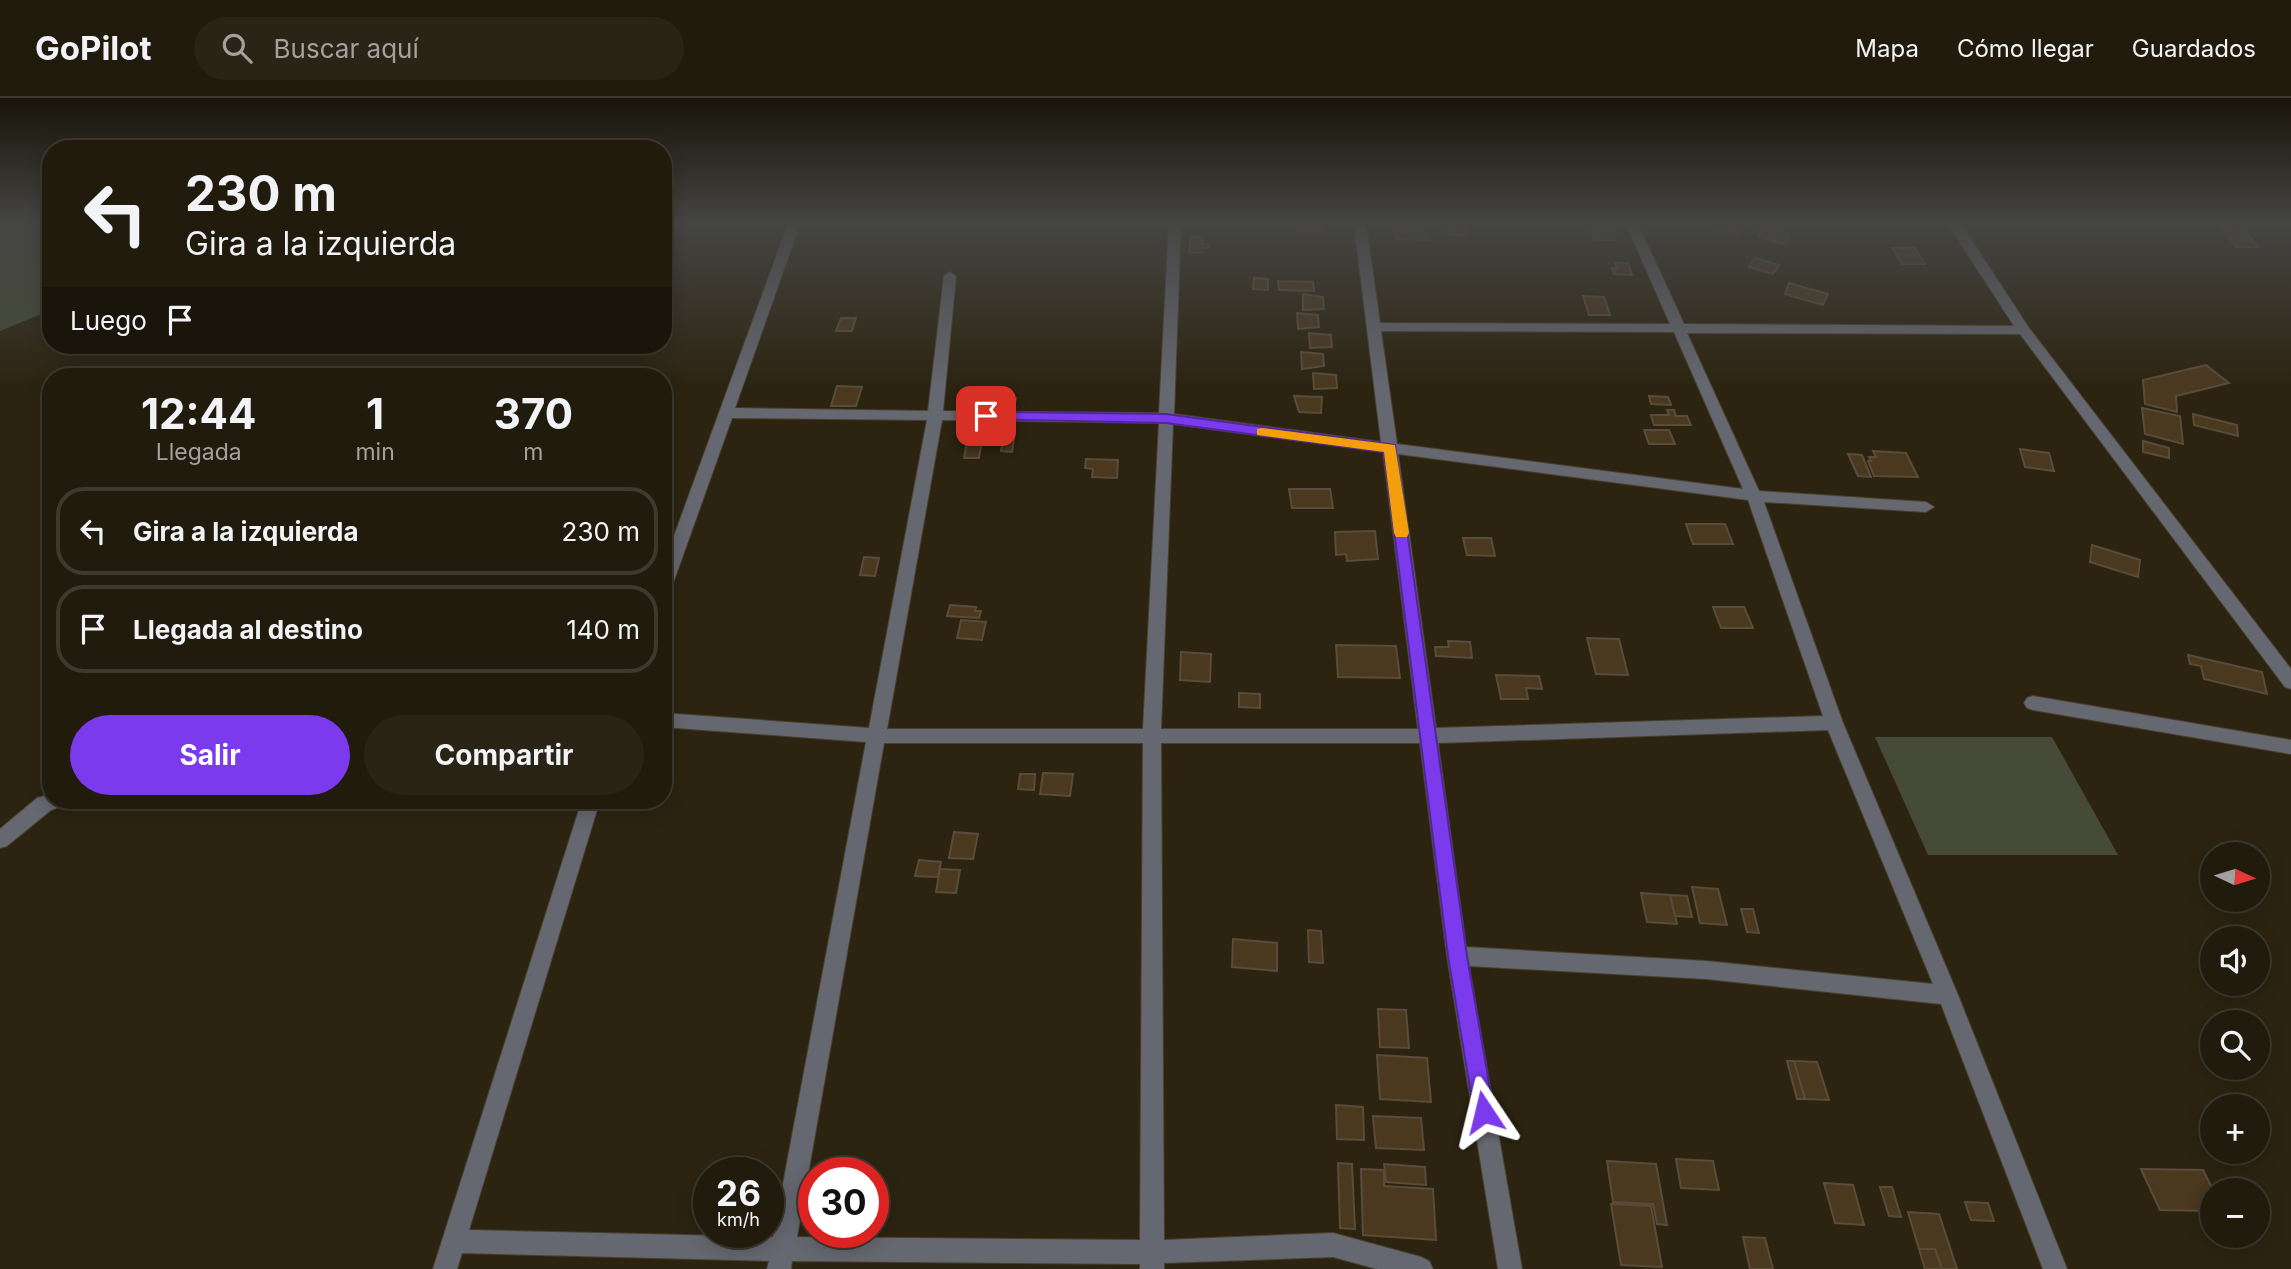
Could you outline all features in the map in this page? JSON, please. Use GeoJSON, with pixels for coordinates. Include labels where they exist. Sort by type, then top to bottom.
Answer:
{"type":"FeatureCollection","features":[{"type":"Feature","properties":{"kind":"street"},"geometry":{"type":"LineString","coordinates":[[672,564],[775,279]]}},
{"type":"Feature","properties":{"kind":"street"},"geometry":{"type":"LineString","coordinates":[[781,1259],[935,416],[950,279]]}},
{"type":"Feature","properties":{"kind":"street"},"geometry":{"type":"LineString","coordinates":[[1153,1260],[1152,736],[1172,279]]}},
{"type":"Feature","properties":{"kind":"street"},"geometry":{"type":"LineString","coordinates":[[1367,279],[1457,956],[1510,1269]]}},
{"type":"Feature","properties":{"kind":"street"},"geometry":{"type":"LineString","coordinates":[[1656,279],[1754,496],[1834,723],[1948,995],[2055,1269]]}},
{"type":"Feature","properties":{"kind":"street"},"geometry":{"type":"LineString","coordinates":[[1990,279],[2024,330],[2291,682]]}},
{"type":"Feature","properties":{"kind":"street"},"geometry":{"type":"LineString","coordinates":[[1374,327],[2024,330]]}},
{"type":"Feature","properties":{"kind":"street"},"geometry":{"type":"LineString","coordinates":[[727,413],[1166,418],[1754,496],[1926,507]]}},
{"type":"Feature","properties":{"kind":"street"},"geometry":{"type":"LineString","coordinates":[[2033,703],[2291,747]]}},
{"type":"Feature","properties":{"kind":"street"},"geometry":{"type":"LineString","coordinates":[[672,721],[878,736],[1428,736],[1834,723]]}},
{"type":"Feature","properties":{"kind":"street"},"geometry":{"type":"LineString","coordinates":[[0,840],[42,806]]}},
{"type":"Feature","properties":{"kind":"street"},"geometry":{"type":"LineString","coordinates":[[445,1269],[588,809]]}},
{"type":"Feature","properties":{"kind":"street"},"geometry":{"type":"LineString","coordinates":[[1457,956],[1706,970],[1948,995]]}},
{"type":"Feature","properties":{"kind":"street"},"geometry":{"type":"LineString","coordinates":[[455,1241],[781,1259],[1153,1260],[1333,1245],[1421,1269]]}},
{"type":"Feature","properties":{"kind":"green space"},"geometry":{"type":"Polygon","coordinates":[[[0,279],[42,279],[42,314],[0,331],[0,279]]]}},
{"type":"Feature","properties":{"kind":"green space"},"geometry":{"type":"Polygon","coordinates":[[[1875,737],[2052,737],[2118,855],[1928,855],[1875,737]]]}},
{"type":"Feature","properties":{"kind":"building"},"geometry":{"type":"Polygon","coordinates":[[[1254,279],[1268,279],[1268,290],[1253,289],[1254,279]]]}},
{"type":"Feature","properties":{"kind":"building"},"geometry":{"type":"Polygon","coordinates":[[[1278,281],[1313,282],[1314,291],[1279,290],[1278,281]]]}},
{"type":"Feature","properties":{"kind":"building"},"geometry":{"type":"Polygon","coordinates":[[[1789,283],[1828,294],[1823,305],[1785,294],[1789,283]]]}},
{"type":"Feature","properties":{"kind":"building"},"geometry":{"type":"Polygon","coordinates":[[[1303,294],[1323,297],[1324,309],[1303,310],[1303,294]]]}},
{"type":"Feature","properties":{"kind":"building"},"geometry":{"type":"Polygon","coordinates":[[[1583,296],[1604,297],[1610,315],[1589,315],[1583,296]]]}},
{"type":"Feature","properties":{"kind":"building"},"geometry":{"type":"Polygon","coordinates":[[[1297,313],[1318,315],[1319,327],[1298,329],[1297,313]]]}},
{"type":"Feature","properties":{"kind":"building"},"geometry":{"type":"Polygon","coordinates":[[[841,318],[856,318],[852,331],[836,331],[841,318]]]}},
{"type":"Feature","properties":{"kind":"building"},"geometry":{"type":"Polygon","coordinates":[[[1309,333],[1331,335],[1332,347],[1310,348],[1309,333]]]}},
{"type":"Feature","properties":{"kind":"building"},"geometry":{"type":"Polygon","coordinates":[[[1301,352],[1323,354],[1324,366],[1302,369],[1301,352]]]}},
{"type":"Feature","properties":{"kind":"building"},"geometry":{"type":"Polygon","coordinates":[[[2206,365],[2229,383],[2176,396],[2177,412],[2145,404],[2143,380],[2206,365]]]}},
{"type":"Feature","properties":{"kind":"building"},"geometry":{"type":"Polygon","coordinates":[[[1313,373],[1336,375],[1337,388],[1314,389],[1313,373]]]}},
{"type":"Feature","properties":{"kind":"building"},"geometry":{"type":"Polygon","coordinates":[[[837,386],[862,387],[856,406],[831,406],[837,386]]]}},
{"type":"Feature","properties":{"kind":"building"},"geometry":{"type":"Polygon","coordinates":[[[995,390],[1008,390],[1007,397],[1016,398],[1015,403],[993,403],[995,390]]]}},
{"type":"Feature","properties":{"kind":"building"},"geometry":{"type":"Polygon","coordinates":[[[1294,396],[1322,397],[1321,413],[1299,412],[1294,396]]]}},
{"type":"Feature","properties":{"kind":"building"},"geometry":{"type":"Polygon","coordinates":[[[1649,396],[1668,397],[1671,405],[1651,404],[1649,396]]]}},
{"type":"Feature","properties":{"kind":"building"},"geometry":{"type":"Polygon","coordinates":[[[2142,408],[2180,416],[2183,444],[2145,434],[2142,408]]]}},
{"type":"Feature","properties":{"kind":"building"},"geometry":{"type":"Polygon","coordinates":[[[1667,410],[1674,410],[1676,416],[1687,416],[1691,425],[1654,425],[1651,415],[1669,415],[1667,410]]]}},
{"type":"Feature","properties":{"kind":"building"},"geometry":{"type":"Polygon","coordinates":[[[2193,414],[2237,425],[2238,436],[2194,425],[2193,414]]]}},
{"type":"Feature","properties":{"kind":"building"},"geometry":{"type":"Polygon","coordinates":[[[1644,430],[1669,430],[1675,444],[1649,444],[1644,430]]]}},
{"type":"Feature","properties":{"kind":"building"},"geometry":{"type":"Polygon","coordinates":[[[1003,439],[1014,439],[1012,452],[1001,451],[1003,439]]]}},
{"type":"Feature","properties":{"kind":"building"},"geometry":{"type":"Polygon","coordinates":[[[967,441],[982,441],[979,458],[964,458],[967,441]]]}},
{"type":"Feature","properties":{"kind":"building"},"geometry":{"type":"Polygon","coordinates":[[[2143,441],[2169,448],[2169,458],[2143,452],[2143,441]]]}},
{"type":"Feature","properties":{"kind":"building"},"geometry":{"type":"Polygon","coordinates":[[[2020,449],[2049,453],[2054,471],[2025,467],[2020,449]]]}},
{"type":"Feature","properties":{"kind":"building"},"geometry":{"type":"Polygon","coordinates":[[[1873,451],[1906,453],[1918,477],[1874,476],[1868,461],[1871,461],[1869,457],[1876,457],[1873,451]]]}},
{"type":"Feature","properties":{"kind":"building"},"geometry":{"type":"Polygon","coordinates":[[[1848,454],[1862,455],[1871,477],[1858,476],[1848,454]]]}},
{"type":"Feature","properties":{"kind":"building"},"geometry":{"type":"Polygon","coordinates":[[[1086,459],[1118,460],[1117,478],[1092,477],[1093,469],[1085,468],[1086,459]]]}},
{"type":"Feature","properties":{"kind":"building"},"geometry":{"type":"Polygon","coordinates":[[[1289,489],[1330,489],[1333,508],[1292,508],[1289,489]]]}},
{"type":"Feature","properties":{"kind":"building"},"geometry":{"type":"Polygon","coordinates":[[[1686,524],[1725,524],[1733,544],[1693,544],[1686,524]]]}},
{"type":"Feature","properties":{"kind":"building"},"geometry":{"type":"Polygon","coordinates":[[[1375,531],[1378,559],[1347,561],[1346,554],[1336,555],[1335,532],[1375,531]]]}},
{"type":"Feature","properties":{"kind":"building"},"geometry":{"type":"Polygon","coordinates":[[[1463,538],[1491,538],[1495,556],[1467,555],[1463,538]]]}},
{"type":"Feature","properties":{"kind":"building"},"geometry":{"type":"Polygon","coordinates":[[[2092,545],[2140,560],[2138,577],[2090,562],[2092,545]]]}},
{"type":"Feature","properties":{"kind":"building"},"geometry":{"type":"Polygon","coordinates":[[[864,557],[879,558],[875,576],[860,575],[864,557]]]}},
{"type":"Feature","properties":{"kind":"building"},"geometry":{"type":"Polygon","coordinates":[[[950,605],[976,607],[975,611],[981,611],[979,618],[947,616],[950,605]]]}},
{"type":"Feature","properties":{"kind":"building"},"geometry":{"type":"Polygon","coordinates":[[[1713,607],[1744,607],[1753,628],[1721,628],[1713,607]]]}},
{"type":"Feature","properties":{"kind":"building"},"geometry":{"type":"Polygon","coordinates":[[[961,620],[986,622],[982,640],[957,638],[961,620]]]}},
{"type":"Feature","properties":{"kind":"building"},"geometry":{"type":"Polygon","coordinates":[[[1587,638],[1619,639],[1628,675],[1596,674],[1587,638]]]}},
{"type":"Feature","properties":{"kind":"building"},"geometry":{"type":"Polygon","coordinates":[[[1448,641],[1470,642],[1472,658],[1436,656],[1435,647],[1449,647],[1448,641]]]}},
{"type":"Feature","properties":{"kind":"building"},"geometry":{"type":"Polygon","coordinates":[[[1336,645],[1396,646],[1400,678],[1338,677],[1336,645]]]}},
{"type":"Feature","properties":{"kind":"building"},"geometry":{"type":"Polygon","coordinates":[[[1181,652],[1211,654],[1210,682],[1180,680],[1181,652]]]}},
{"type":"Feature","properties":{"kind":"building"},"geometry":{"type":"Polygon","coordinates":[[[2188,655],[2262,672],[2267,694],[2204,679],[2201,666],[2190,664],[2188,655]]]}},
{"type":"Feature","properties":{"kind":"building"},"geometry":{"type":"Polygon","coordinates":[[[1496,675],[1539,676],[1542,689],[1526,688],[1528,699],[1501,699],[1496,675]]]}},
{"type":"Feature","properties":{"kind":"building"},"geometry":{"type":"Polygon","coordinates":[[[1239,693],[1260,694],[1260,708],[1239,707],[1239,693]]]}},
{"type":"Feature","properties":{"kind":"building"},"geometry":{"type":"Polygon","coordinates":[[[1043,773],[1073,774],[1070,796],[1040,794],[1043,773]]]}},
{"type":"Feature","properties":{"kind":"building"},"geometry":{"type":"Polygon","coordinates":[[[1020,774],[1035,774],[1034,790],[1018,789],[1020,774]]]}},
{"type":"Feature","properties":{"kind":"building"},"geometry":{"type":"Polygon","coordinates":[[[954,832],[978,834],[973,859],[949,858],[954,832]]]}},
{"type":"Feature","properties":{"kind":"building"},"geometry":{"type":"Polygon","coordinates":[[[919,860],[941,862],[938,877],[915,876],[919,860]]]}},
{"type":"Feature","properties":{"kind":"building"},"geometry":{"type":"Polygon","coordinates":[[[940,869],[960,870],[956,893],[936,892],[940,869]]]}},
{"type":"Feature","properties":{"kind":"building"},"geometry":{"type":"Polygon","coordinates":[[[1692,887],[1718,889],[1727,925],[1700,923],[1692,887]]]}},
{"type":"Feature","properties":{"kind":"building"},"geometry":{"type":"Polygon","coordinates":[[[1641,893],[1670,895],[1677,924],[1647,922],[1641,893]]]}},
{"type":"Feature","properties":{"kind":"building"},"geometry":{"type":"Polygon","coordinates":[[[1670,895],[1687,896],[1692,917],[1675,916],[1670,895]]]}},
{"type":"Feature","properties":{"kind":"building"},"geometry":{"type":"Polygon","coordinates":[[[1741,909],[1753,909],[1759,933],[1747,932],[1741,909]]]}},
{"type":"Feature","properties":{"kind":"building"},"geometry":{"type":"Polygon","coordinates":[[[1308,930],[1321,931],[1323,963],[1309,962],[1308,930]]]}},
{"type":"Feature","properties":{"kind":"building"},"geometry":{"type":"Polygon","coordinates":[[[1233,939],[1277,943],[1277,971],[1232,967],[1233,939]]]}},
{"type":"Feature","properties":{"kind":"building"},"geometry":{"type":"Polygon","coordinates":[[[1378,1009],[1406,1010],[1409,1048],[1380,1047],[1378,1009]]]}},
{"type":"Feature","properties":{"kind":"building"},"geometry":{"type":"Polygon","coordinates":[[[1377,1055],[1427,1058],[1431,1102],[1380,1099],[1377,1055]]]}},
{"type":"Feature","properties":{"kind":"building"},"geometry":{"type":"Polygon","coordinates":[[[1787,1061],[1794,1061],[1805,1099],[1797,1099],[1787,1061]]]}},
{"type":"Feature","properties":{"kind":"building"},"geometry":{"type":"Polygon","coordinates":[[[1794,1061],[1817,1062],[1829,1100],[1805,1099],[1794,1061]]]}},
{"type":"Feature","properties":{"kind":"building"},"geometry":{"type":"Polygon","coordinates":[[[1336,1105],[1363,1107],[1364,1140],[1337,1139],[1336,1105]]]}},
{"type":"Feature","properties":{"kind":"building"},"geometry":{"type":"Polygon","coordinates":[[[1373,1116],[1421,1118],[1424,1150],[1376,1148],[1373,1116]]]}},
{"type":"Feature","properties":{"kind":"building"},"geometry":{"type":"Polygon","coordinates":[[[1676,1159],[1713,1161],[1719,1190],[1681,1188],[1676,1159]]]}},
{"type":"Feature","properties":{"kind":"building"},"geometry":{"type":"Polygon","coordinates":[[[1607,1161],[1656,1164],[1667,1225],[1657,1224],[1653,1204],[1613,1202],[1607,1161]]]}},
{"type":"Feature","properties":{"kind":"building"},"geometry":{"type":"Polygon","coordinates":[[[1338,1163],[1352,1164],[1355,1229],[1340,1228],[1338,1163]]]}},
{"type":"Feature","properties":{"kind":"building"},"geometry":{"type":"Polygon","coordinates":[[[1384,1164],[1425,1167],[1426,1185],[1386,1182],[1384,1164]]]}},
{"type":"Feature","properties":{"kind":"building"},"geometry":{"type":"Polygon","coordinates":[[[1361,1169],[1384,1170],[1384,1186],[1433,1189],[1436,1240],[1363,1235],[1361,1169]]]}},
{"type":"Feature","properties":{"kind":"building"},"geometry":{"type":"Polygon","coordinates":[[[2141,1169],[2203,1170],[2207,1178],[2200,1178],[2200,1211],[2160,1210],[2141,1169]]]}},
{"type":"Feature","properties":{"kind":"building"},"geometry":{"type":"Polygon","coordinates":[[[1824,1183],[1853,1185],[1864,1225],[1835,1223],[1824,1183]]]}},
{"type":"Feature","properties":{"kind":"building"},"geometry":{"type":"Polygon","coordinates":[[[1880,1187],[1892,1187],[1901,1217],[1889,1216],[1880,1187]]]}},
{"type":"Feature","properties":{"kind":"building"},"geometry":{"type":"Polygon","coordinates":[[[1965,1202],[1988,1203],[1994,1221],[1971,1220],[1965,1202]]]}},
{"type":"Feature","properties":{"kind":"building"},"geometry":{"type":"Polygon","coordinates":[[[1611,1204],[1651,1206],[1662,1267],[1621,1265],[1611,1204]]]}},
{"type":"Feature","properties":{"kind":"building"},"geometry":{"type":"Polygon","coordinates":[[[1908,1212],[1939,1214],[1957,1269],[1942,1269],[1935,1249],[1919,1249],[1908,1212]]]}},
{"type":"Feature","properties":{"kind":"building"},"geometry":{"type":"Polygon","coordinates":[[[1743,1237],[1765,1238],[1773,1269],[1750,1269],[1743,1237]]]}},
{"type":"Feature","properties":{"kind":"building"},"geometry":{"type":"Polygon","coordinates":[[[1919,1249],[1935,1249],[1942,1269],[1925,1269],[1919,1249]]]}},
{"type":"Feature","properties":{"kind":"slow traffic"},"geometry":{"type":"LineString","coordinates":[[1262,432],[1390,448],[1401,533]]}},
{"type":"Feature","properties":{"kind":"route"},"geometry":{"type":"LineString","coordinates":[[986,416],[1166,418],[1224,428],[1390,448],[1457,956],[1484,1112]]}}]}
